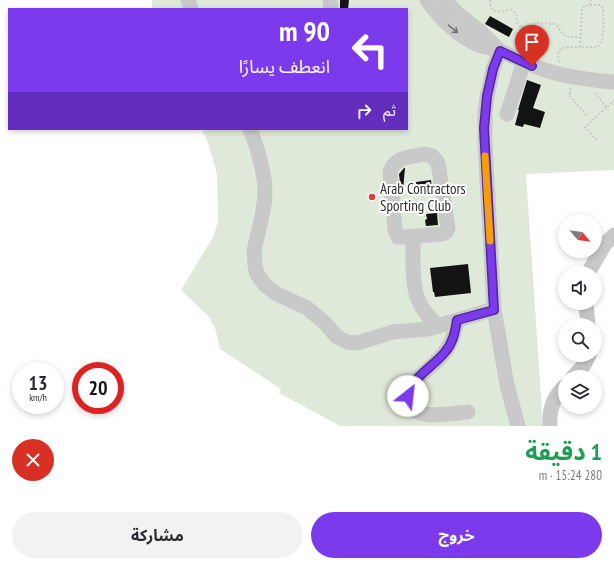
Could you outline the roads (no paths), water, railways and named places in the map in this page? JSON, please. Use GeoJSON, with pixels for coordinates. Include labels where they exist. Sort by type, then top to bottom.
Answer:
{"type":"FeatureCollection","features":[{"type":"Feature","properties":{"kind":"street"},"geometry":{"type":"LineString","coordinates":[[427,0],[443,20],[462,36],[477,44],[500,51],[540,68],[590,80],[614,82]]}},
{"type":"Feature","properties":{"kind":"street"},"geometry":{"type":"LineString","coordinates":[[445,0],[456,12],[482,33],[500,51]]}},
{"type":"Feature","properties":{"kind":"street"},"geometry":{"type":"LineString","coordinates":[[500,51],[493,69],[487,96],[484,128],[494,310],[506,379],[518,426]]}},
{"type":"Feature","properties":{"kind":"street"},"geometry":{"type":"LineString","coordinates":[[507,114],[524,62]]}},
{"type":"Feature","properties":{"kind":"street"},"geometry":{"type":"LineString","coordinates":[[250,130],[256,146],[265,188],[265,203],[254,250],[254,258],[257,274],[265,285],[275,293],[306,308],[320,319],[336,336],[347,342],[357,343],[393,332],[420,330],[439,326],[494,310]]}},
{"type":"Feature","properties":{"kind":"street"},"geometry":{"type":"LineString","coordinates":[[429,155],[436,159],[438,163],[448,228],[444,234],[413,237],[402,238],[396,234],[390,172],[394,164],[399,160],[429,155]]}},
{"type":"Feature","properties":{"kind":"street"},"geometry":{"type":"LineString","coordinates":[[592,266],[605,244],[614,236]]}},
{"type":"Feature","properties":{"kind":"street"},"geometry":{"type":"LineString","coordinates":[[413,237],[414,291],[422,309],[432,321],[439,326]]}},
{"type":"Feature","properties":{"kind":"street"},"geometry":{"type":"LineString","coordinates":[[457,320],[452,342],[446,351],[409,388],[408,396],[409,404],[414,410],[421,414],[468,412]]}},
{"type":"Feature","properties":{"kind":"street"},"geometry":{"type":"LineString","coordinates":[[579,370],[586,362]]}},
{"type":"Feature","properties":{"kind":"street"},"geometry":{"type":"LineString","coordinates":[[550,426],[552,404],[558,393]]}},
{"type":"Feature","properties":{"kind":"place","name":"Arab Contractors Sporting Club"},"geometry":{"type":"Point","coordinates":[372,197]}}]}
